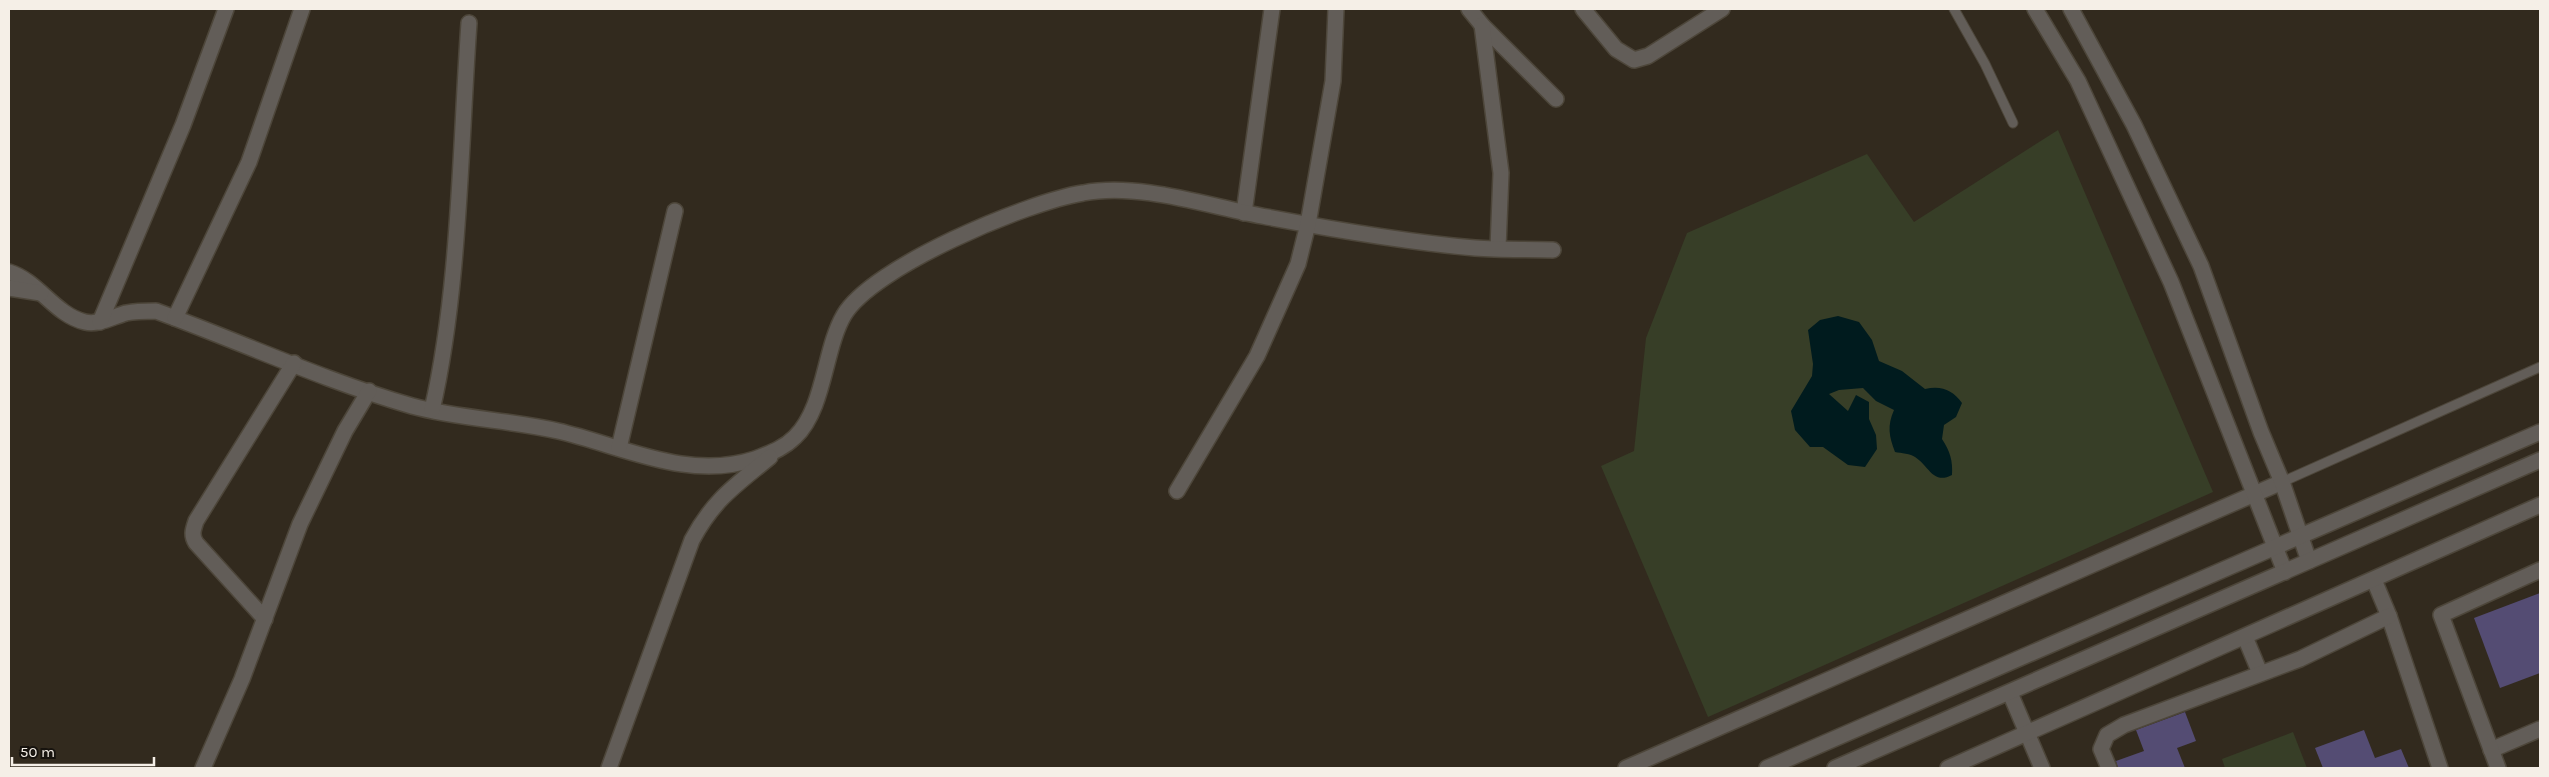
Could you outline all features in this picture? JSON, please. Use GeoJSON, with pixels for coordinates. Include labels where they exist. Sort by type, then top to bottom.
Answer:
{"type":"FeatureCollection","features":[{"type":"Feature","properties":{"kind":"street"},"geometry":{"type":"LineString","coordinates":[[100,322],[183,125],[226,9]]}},
{"type":"Feature","properties":{"kind":"street"},"geometry":{"type":"LineString","coordinates":[[176,318],[249,162],[302,9]]}},
{"type":"Feature","properties":{"kind":"street"},"geometry":{"type":"LineString","coordinates":[[1244,213],[1272,9]]}},
{"type":"Feature","properties":{"kind":"street"},"geometry":{"type":"LineString","coordinates":[[1177,491],[1257,356],[1298,264],[1308,224],[1333,81],[1336,9]]}},
{"type":"Feature","properties":{"kind":"street"},"geometry":{"type":"LineString","coordinates":[[1469,9],[1482,25],[1556,99]]}},
{"type":"Feature","properties":{"kind":"street"},"geometry":{"type":"LineString","coordinates":[[1583,9],[1616,49],[1634,60],[1648,56],[1722,9]]}},
{"type":"Feature","properties":{"kind":"street"},"geometry":{"type":"LineString","coordinates":[[2035,9],[2078,81],[2171,282],[2284,572]]}},
{"type":"Feature","properties":{"kind":"street"},"geometry":{"type":"LineString","coordinates":[[2071,9],[2134,125],[2201,266],[2261,432],[2282,482],[2309,561]]}},
{"type":"Feature","properties":{"kind":"street"},"geometry":{"type":"LineString","coordinates":[[432,410],[445,340],[454,252],[469,23]]}},
{"type":"Feature","properties":{"kind":"street"},"geometry":{"type":"LineString","coordinates":[[1482,25],[1500,173],[1498,248]]}},
{"type":"Feature","properties":{"kind":"street"},"geometry":{"type":"LineString","coordinates":[[609,768],[696,532],[705,516],[720,497],[797,436],[810,417],[843,316],[860,295],[888,274],[904,265],[978,228],[1056,199],[1086,192],[1114,191],[1158,195],[1244,213],[1384,237],[1498,248],[1553,250]]}},
{"type":"Feature","properties":{"kind":"street"},"geometry":{"type":"LineString","coordinates":[[619,448],[675,211]]}},
{"type":"Feature","properties":{"kind":"street"},"geometry":{"type":"LineString","coordinates":[[9,272],[17,274],[70,317],[86,322],[100,322],[142,311],[156,311],[369,391],[432,410],[556,431],[681,466],[719,467],[778,451]]}},
{"type":"Feature","properties":{"kind":"street"},"geometry":{"type":"LineString","coordinates":[[9,288],[42,293]]}},
{"type":"Feature","properties":{"kind":"street"},"geometry":{"type":"LineString","coordinates":[[265,619],[192,537],[196,521],[294,363]]}},
{"type":"Feature","properties":{"kind":"street"},"geometry":{"type":"LineString","coordinates":[[204,768],[265,619],[300,524],[345,431],[369,391]]}},
{"type":"Feature","properties":{"kind":"street"},"geometry":{"type":"LineString","coordinates":[[1766,768],[2540,432]]}},
{"type":"Feature","properties":{"kind":"street"},"geometry":{"type":"LineString","coordinates":[[1835,768],[2540,460]]}},
{"type":"Feature","properties":{"kind":"street"},"geometry":{"type":"LineString","coordinates":[[1626,768],[2282,482]]}},
{"type":"Feature","properties":{"kind":"street"},"geometry":{"type":"LineString","coordinates":[[1948,768],[2540,505]]}},
{"type":"Feature","properties":{"kind":"street"},"geometry":{"type":"LineString","coordinates":[[2498,768],[2441,615],[2540,570]]}},
{"type":"Feature","properties":{"kind":"street"},"geometry":{"type":"LineString","coordinates":[[2374,580],[2389,616],[2440,768]]}},
{"type":"Feature","properties":{"kind":"street"},"geometry":{"type":"LineString","coordinates":[[2108,768],[2101,749],[2107,735],[2124,725],[2300,659],[2389,616]]}},
{"type":"Feature","properties":{"kind":"street"},"geometry":{"type":"LineString","coordinates":[[2245,636],[2260,674]]}},
{"type":"Feature","properties":{"kind":"street"},"geometry":{"type":"LineString","coordinates":[[2010,693],[2042,768]]}},
{"type":"Feature","properties":{"kind":"street"},"geometry":{"type":"LineString","coordinates":[[2491,750],[2540,729]]}},
{"type":"Feature","properties":{"kind":"lane"},"geometry":{"type":"LineString","coordinates":[[1954,9],[1985,64],[2013,123]]}},
{"type":"Feature","properties":{"kind":"lane"},"geometry":{"type":"LineString","coordinates":[[2282,482],[2540,367]]}},
{"type":"Feature","properties":{"kind":"green space"},"geometry":{"type":"Polygon","coordinates":[[[2058,130],[2213,492],[1708,717],[1601,466],[1634,451],[1646,338],[1687,233],[1867,154],[1914,222],[2058,130]]]}},
{"type":"Feature","properties":{"kind":"green space"},"geometry":{"type":"Polygon","coordinates":[[[2293,732],[2307,768],[2225,768],[2222,759],[2293,732]]]}},
{"type":"Feature","properties":{"kind":"water"},"geometry":{"type":"Polygon","coordinates":[[[1838,316],[1859,322],[1872,340],[1879,361],[1902,371],[1925,389],[1941,388],[1951,392],[1962,403],[1956,417],[1944,425],[1942,439],[1950,456],[1952,475],[1940,478],[1915,457],[1895,452],[1890,431],[1890,421],[1894,410],[1876,401],[1863,388],[1839,390],[1829,394],[1848,411],[1856,395],[1869,402],[1869,419],[1876,435],[1877,449],[1865,467],[1848,465],[1823,447],[1810,447],[1795,430],[1791,411],[1812,376],[1813,364],[1808,330],[1820,320],[1838,316]]]}},
{"type":"Feature","properties":{"kind":"building"},"geometry":{"type":"Polygon","coordinates":[[[2540,593],[2540,673],[2500,688],[2474,618],[2540,593]]]}},
{"type":"Feature","properties":{"kind":"building"},"geometry":{"type":"Polygon","coordinates":[[[2185,712],[2196,741],[2177,748],[2185,768],[2118,768],[2116,761],[2144,751],[2136,730],[2185,712]]]}},
{"type":"Feature","properties":{"kind":"building"},"geometry":{"type":"Polygon","coordinates":[[[2364,730],[2375,758],[2401,749],[2409,768],[2323,768],[2315,748],[2364,730]]]}}]}
